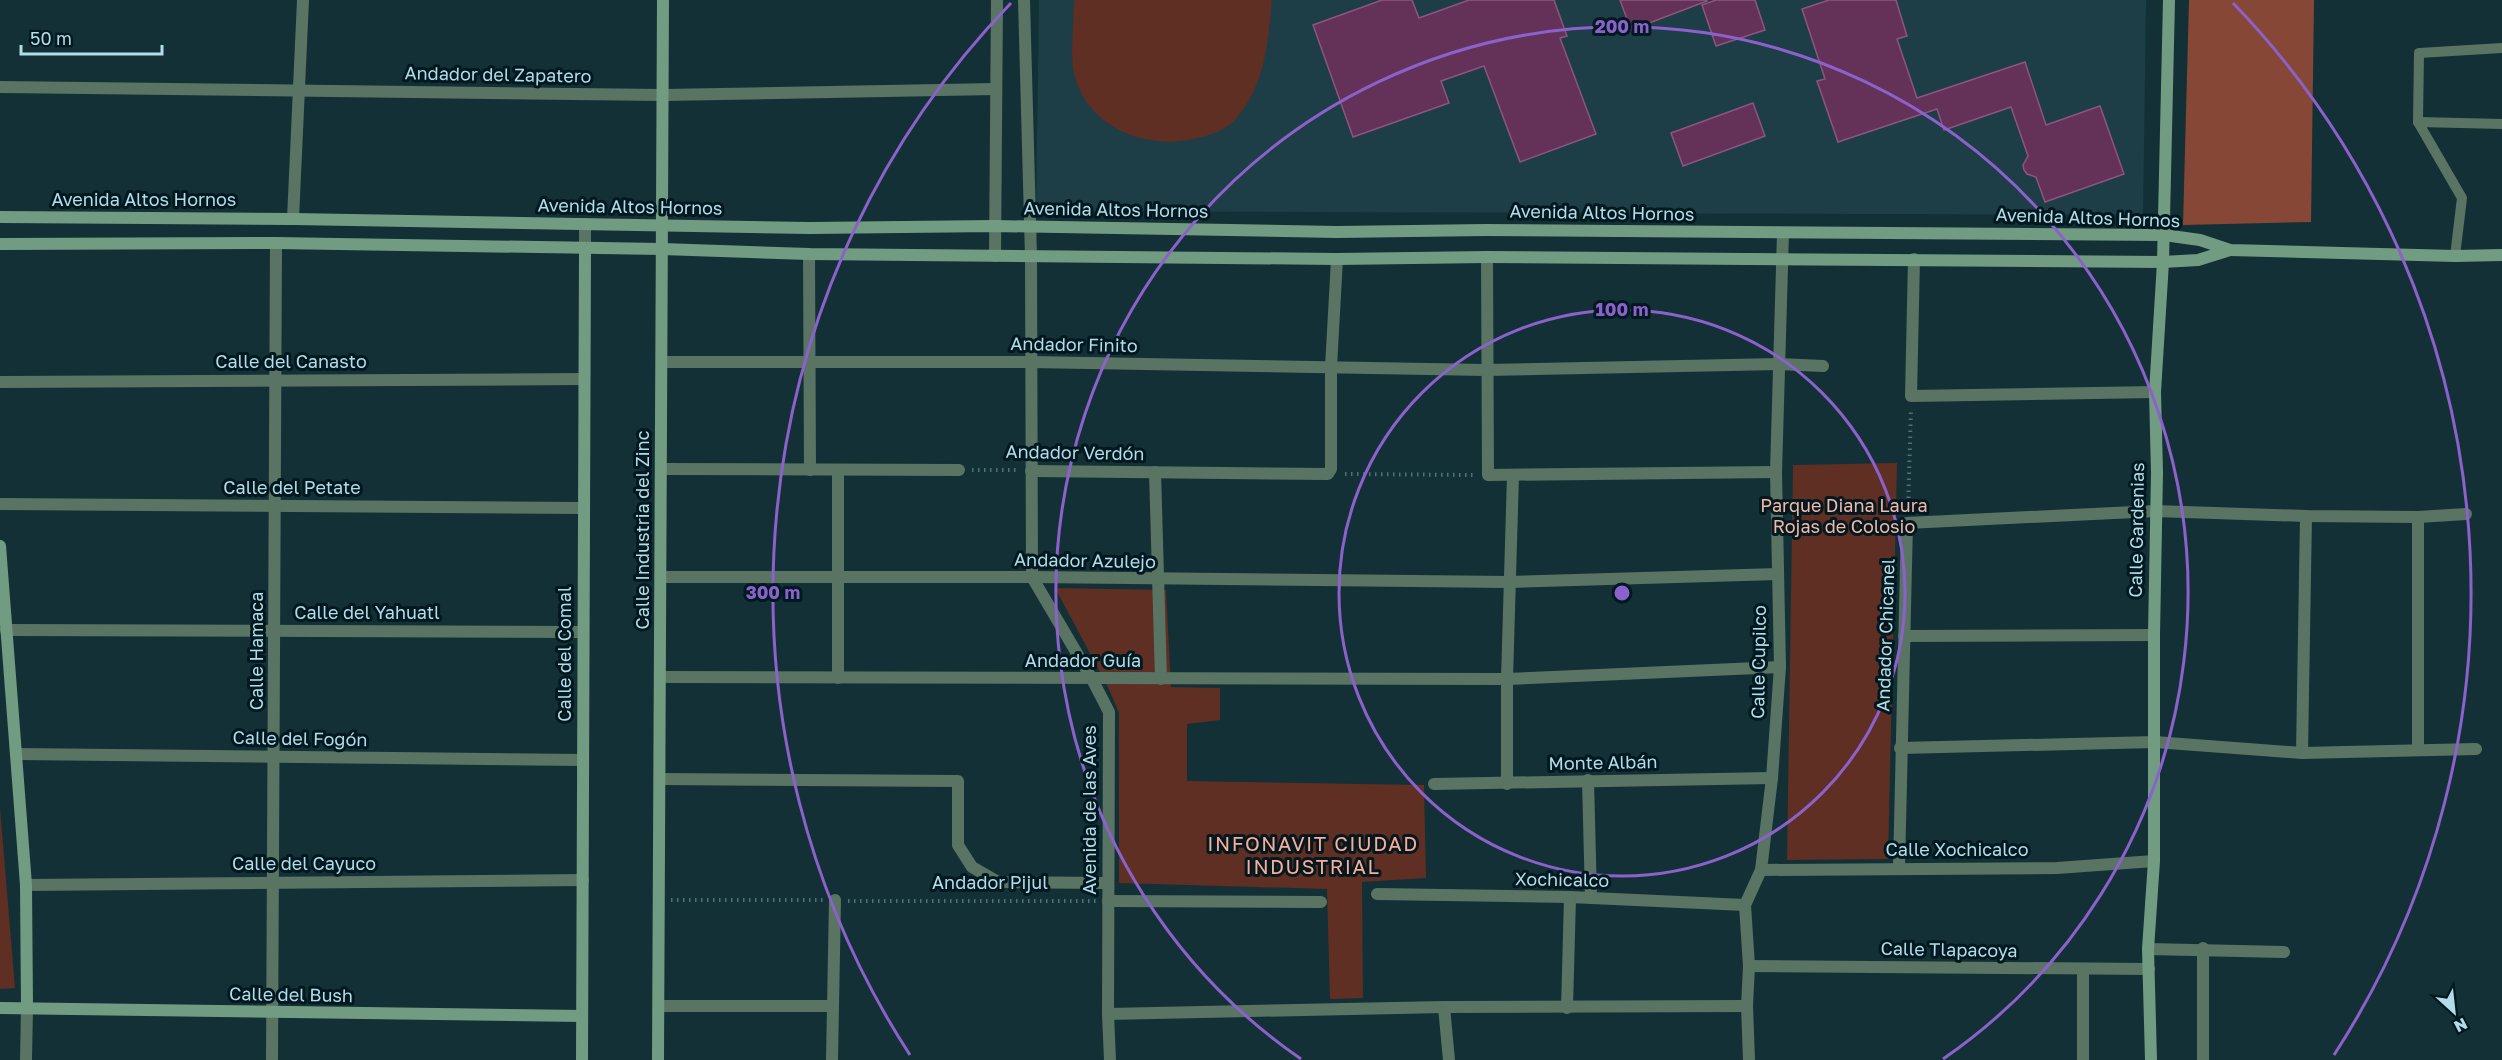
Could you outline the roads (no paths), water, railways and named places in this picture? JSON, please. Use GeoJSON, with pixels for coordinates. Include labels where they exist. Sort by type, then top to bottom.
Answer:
{"type":"FeatureCollection","features":[{"type":"Feature","properties":{"kind":"street"},"geometry":{"type":"LineString","coordinates":[[293,219],[297,90],[303,0]]}},
{"type":"Feature","properties":{"kind":"street","name":"Calle Industria del Zinc"},"geometry":{"type":"LineString","coordinates":[[658,1060],[663,0]]}},
{"type":"Feature","properties":{"kind":"street"},"geometry":{"type":"LineString","coordinates":[[995,256],[997,0]]}},
{"type":"Feature","properties":{"kind":"street","name":"Avenida de las Aves"},"geometry":{"type":"LineString","coordinates":[[1024,0],[1028,226],[1031,256],[1032,577],[1109,712],[1108,1014],[1110,1060]]}},
{"type":"Feature","properties":{"kind":"street","name":"Calle Gardenias"},"geometry":{"type":"LineString","coordinates":[[2151,1060],[2148,949],[2154,861],[2155,392],[2164,235],[2169,0]]}},
{"type":"Feature","properties":{"kind":"street","name":"Andador del Zapatero"},"geometry":{"type":"LineString","coordinates":[[0,87],[663,95],[996,89]]}},
{"type":"Feature","properties":{"kind":"street","name":"Avenida Altos Hornos"},"geometry":{"type":"LineString","coordinates":[[0,217],[293,219],[810,228],[1028,226],[1337,232],[1486,230],[2164,235],[2200,240],[2230,250],[2455,256],[2502,255]]}},
{"type":"Feature","properties":{"kind":"street"},"geometry":{"type":"LineString","coordinates":[[585,224],[585,249]]}},
{"type":"Feature","properties":{"kind":"street","name":"Calle Cupilco"},"geometry":{"type":"LineString","coordinates":[[1749,1060],[1747,1006],[1749,966],[1745,905],[1761,870],[1772,778],[1780,667],[1776,471],[1783,233]]}},
{"type":"Feature","properties":{"kind":"street","name":"Avenida Altos Hornos"},"geometry":{"type":"LineString","coordinates":[[0,244],[276,243],[662,249],[809,254],[1337,259],[1487,257],[2163,262],[2198,260],[2230,250]]}},
{"type":"Feature","properties":{"kind":"street","name":"Calle Hamaca"},"geometry":{"type":"LineString","coordinates":[[272,1060],[276,243]]}},
{"type":"Feature","properties":{"kind":"street","name":"Calle del Comal"},"geometry":{"type":"LineString","coordinates":[[582,1060],[585,249]]}},
{"type":"Feature","properties":{"kind":"street"},"geometry":{"type":"LineString","coordinates":[[809,254],[810,470]]}},
{"type":"Feature","properties":{"kind":"street"},"geometry":{"type":"LineString","coordinates":[[1487,257],[1488,475],[1776,471]]}},
{"type":"Feature","properties":{"kind":"street"},"geometry":{"type":"LineString","coordinates":[[1331,367],[1337,259]]}},
{"type":"Feature","properties":{"kind":"street"},"geometry":{"type":"LineString","coordinates":[[1914,259],[1911,396],[2155,392]]}},
{"type":"Feature","properties":{"kind":"street","name":"Andador Finito"},"geometry":{"type":"LineString","coordinates":[[662,362],[1031,362],[1486,370],[1779,364],[1823,366]]}},
{"type":"Feature","properties":{"kind":"street","name":"Andador Verdón"},"geometry":{"type":"LineString","coordinates":[[1031,471],[1328,474],[1331,469],[1331,367]]}},
{"type":"Feature","properties":{"kind":"street","name":"Calle del Canasto"},"geometry":{"type":"LineString","coordinates":[[0,382],[583,379]]}},
{"type":"Feature","properties":{"kind":"street"},"geometry":{"type":"LineString","coordinates":[[661,469],[959,470]]}},
{"type":"Feature","properties":{"kind":"street"},"geometry":{"type":"LineString","coordinates":[[838,470],[838,678]]}},
{"type":"Feature","properties":{"kind":"street"},"geometry":{"type":"LineString","coordinates":[[1155,472],[1161,679]]}},
{"type":"Feature","properties":{"kind":"street"},"geometry":{"type":"LineString","coordinates":[[1507,784],[1507,679],[1513,475]]}},
{"type":"Feature","properties":{"kind":"street","name":"Calle del Petate"},"geometry":{"type":"LineString","coordinates":[[0,504],[583,508]]}},
{"type":"Feature","properties":{"kind":"street"},"geometry":{"type":"LineString","coordinates":[[2155,512],[2418,517],[2466,514]]}},
{"type":"Feature","properties":{"kind":"street","name":"Andador Chicanel"},"geometry":{"type":"LineString","coordinates":[[1899,868],[1907,523],[2155,512]]}},
{"type":"Feature","properties":{"kind":"street"},"geometry":{"type":"LineString","coordinates":[[2302,753],[2306,516]]}},
{"type":"Feature","properties":{"kind":"street"},"geometry":{"type":"LineString","coordinates":[[2418,517],[2418,750]]}},
{"type":"Feature","properties":{"kind":"street"},"geometry":{"type":"LineString","coordinates":[[0,546],[26,885],[26,1060]]}},
{"type":"Feature","properties":{"kind":"street","name":"Andador Azulejo"},"geometry":{"type":"LineString","coordinates":[[661,576],[1509,582],[1778,574]]}},
{"type":"Feature","properties":{"kind":"street","name":"Calle del Yahuatl"},"geometry":{"type":"LineString","coordinates":[[6,630],[583,632]]}},
{"type":"Feature","properties":{"kind":"street"},"geometry":{"type":"LineString","coordinates":[[1904,636],[2154,635]]}},
{"type":"Feature","properties":{"kind":"street","name":"Andador Guía"},"geometry":{"type":"LineString","coordinates":[[660,677],[1507,679],[1780,667]]}},
{"type":"Feature","properties":{"kind":"street"},"geometry":{"type":"LineString","coordinates":[[1900,748],[2155,742],[2302,753],[2476,749]]}},
{"type":"Feature","properties":{"kind":"street","name":"Calle del Fogón"},"geometry":{"type":"LineString","coordinates":[[17,754],[583,760]]}},
{"type":"Feature","properties":{"kind":"street","name":"Monte Albán"},"geometry":{"type":"LineString","coordinates":[[1434,784],[1772,778]]}},
{"type":"Feature","properties":{"kind":"street"},"geometry":{"type":"LineString","coordinates":[[660,779],[958,781],[958,845],[972,867],[998,882],[1108,883]]}},
{"type":"Feature","properties":{"kind":"street"},"geometry":{"type":"LineString","coordinates":[[1588,780],[1591,898]]}},
{"type":"Feature","properties":{"kind":"street","name":"Calle Xochicalco"},"geometry":{"type":"LineString","coordinates":[[1761,870],[2057,868],[2154,861]]}},
{"type":"Feature","properties":{"kind":"street","name":"Calle del Cayuco"},"geometry":{"type":"LineString","coordinates":[[26,885],[583,880]]}},
{"type":"Feature","properties":{"kind":"street","name":"Xochicalco"},"geometry":{"type":"LineString","coordinates":[[1377,894],[1570,897],[1745,905]]}},
{"type":"Feature","properties":{"kind":"street"},"geometry":{"type":"LineString","coordinates":[[1567,1008],[1570,897]]}},
{"type":"Feature","properties":{"kind":"street"},"geometry":{"type":"LineString","coordinates":[[832,1060],[835,900]]}},
{"type":"Feature","properties":{"kind":"street"},"geometry":{"type":"LineString","coordinates":[[1108,901],[1321,902]]}},
{"type":"Feature","properties":{"kind":"street"},"geometry":{"type":"LineString","coordinates":[[2148,949],[2203,948],[2284,952]]}},
{"type":"Feature","properties":{"kind":"street"},"geometry":{"type":"LineString","coordinates":[[2203,948],[2203,1060]]}},
{"type":"Feature","properties":{"kind":"street","name":"Calle Tlapacoya"},"geometry":{"type":"LineString","coordinates":[[1749,966],[2149,969]]}},
{"type":"Feature","properties":{"kind":"street"},"geometry":{"type":"LineString","coordinates":[[2083,970],[2083,1060]]}},
{"type":"Feature","properties":{"kind":"street"},"geometry":{"type":"LineString","coordinates":[[659,1006],[833,1006]]}},
{"type":"Feature","properties":{"kind":"street"},"geometry":{"type":"LineString","coordinates":[[1108,1014],[1443,1007],[1747,1006]]}},
{"type":"Feature","properties":{"kind":"street"},"geometry":{"type":"LineString","coordinates":[[1443,1007],[1449,1060]]}},
{"type":"Feature","properties":{"kind":"street","name":"Calle del Bush"},"geometry":{"type":"LineString","coordinates":[[0,1008],[582,1016]]}},
{"type":"Feature","properties":{"kind":"lane"},"geometry":{"type":"LineString","coordinates":[[2455,256],[2462,198],[2418,122],[2419,53],[2502,48]]}},
{"type":"Feature","properties":{"kind":"lane"},"geometry":{"type":"LineString","coordinates":[[2418,122],[2502,124]]}},
{"type":"Feature","properties":{"kind":"district","name":"INFONAVIT CIUDAD INDUSTRIAL"},"geometry":{"type":"Point","coordinates":[1313,856]}},
{"type":"Feature","properties":{"kind":"park label","name":"Parque Diana Laura Rojas de Colosio"},"geometry":{"type":"Point","coordinates":[1844,516]}}]}
